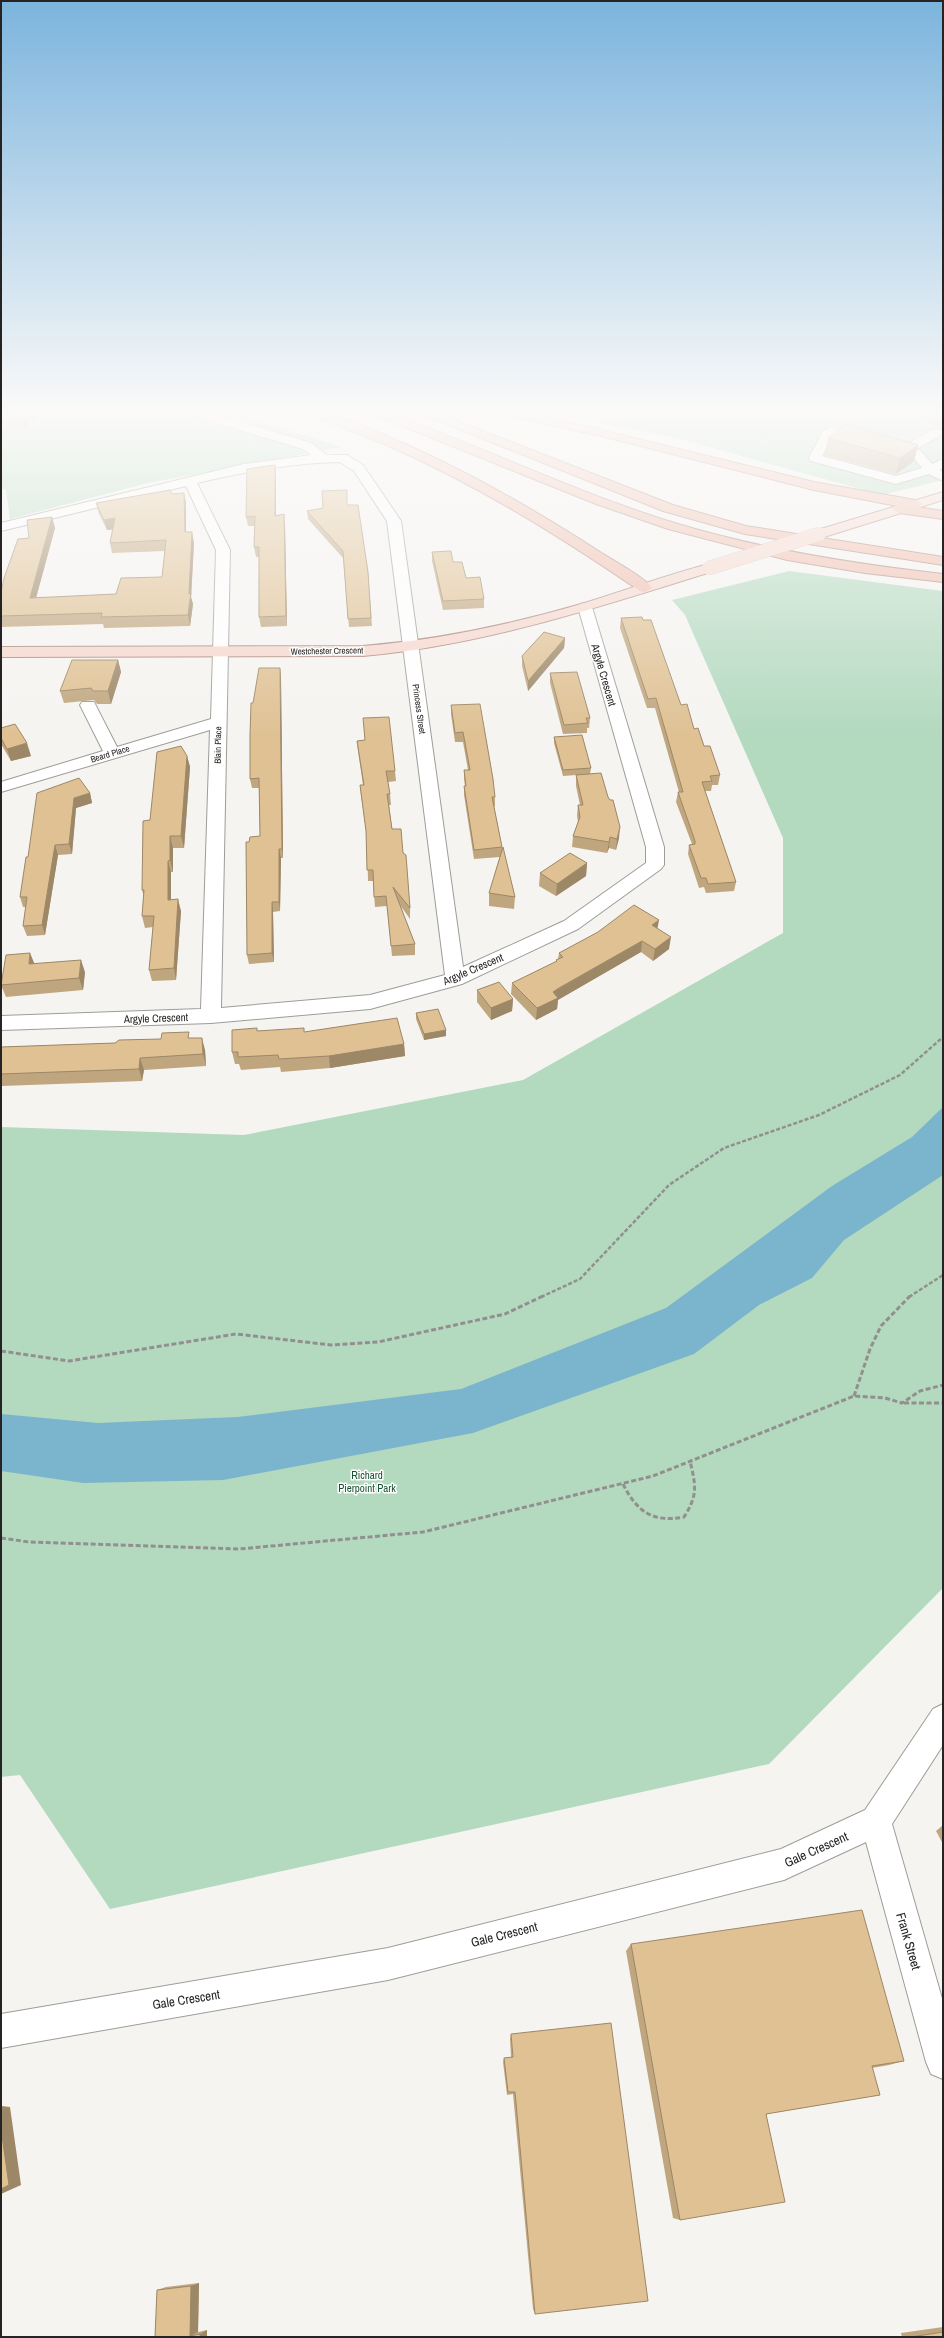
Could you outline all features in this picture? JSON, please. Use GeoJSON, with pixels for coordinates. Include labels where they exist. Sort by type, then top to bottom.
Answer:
{"type":"FeatureCollection","features":[{"type":"Feature","properties":{"kind":"highway"},"geometry":{"type":"LineString","coordinates":[[535,518],[644,588]]}},
{"type":"Feature","properties":{"kind":"highway"},"geometry":{"type":"LineString","coordinates":[[650,518],[689,532],[808,560],[943,579]]}},
{"type":"Feature","properties":{"kind":"highway"},"geometry":{"type":"LineString","coordinates":[[705,518],[745,530],[943,561]]}},
{"type":"Feature","properties":{"kind":"main road","name":"Westchester Crescent"},"geometry":{"type":"LineString","coordinates":[[1,652],[363,651],[411,646],[484,634],[585,607],[870,518]]}},
{"type":"Feature","properties":{"kind":"street"},"geometry":{"type":"LineString","coordinates":[[1,526],[34,518]]}},
{"type":"Feature","properties":{"kind":"street","name":"Blain Place"},"geometry":{"type":"LineString","coordinates":[[208,518],[223,550],[211,1016]]}},
{"type":"Feature","properties":{"kind":"street","name":"Princess Street"},"geometry":{"type":"LineString","coordinates":[[392,518],[394,521],[455,979]]}},
{"type":"Feature","properties":{"kind":"street","name":"Argyle Crescent"},"geometry":{"type":"LineString","coordinates":[[1,1023],[211,1016],[370,1002],[455,979],[572,924],[656,865],[655,847],[585,607]]}},
{"type":"Feature","properties":{"kind":"street"},"geometry":{"type":"LineString","coordinates":[[88,705],[112,754]]}},
{"type":"Feature","properties":{"kind":"street","name":"Beard Place"},"geometry":{"type":"LineString","coordinates":[[1,787],[219,722]]}},
{"type":"Feature","properties":{"kind":"street"},"geometry":{"type":"LineString","coordinates":[[876,1821],[943,1719]]}},
{"type":"Feature","properties":{"kind":"street","name":"Frank Street"},"geometry":{"type":"LineString","coordinates":[[876,1821],[936,2009],[943,2062]]}},
{"type":"Feature","properties":{"kind":"street","name":"Gale Crescent"},"geometry":{"type":"LineString","coordinates":[[1,2030],[388,1964],[784,1864],[876,1821]]}},
{"type":"Feature","properties":{"kind":"path"},"geometry":{"type":"LineString","coordinates":[[1,1351],[70,1361],[236,1334],[331,1345],[378,1342],[505,1314],[580,1279],[669,1185],[724,1148],[819,1116],[900,1075],[943,1037]]}},
{"type":"Feature","properties":{"kind":"path"},"geometry":{"type":"LineString","coordinates":[[854,1396],[870,1349],[881,1326],[912,1294],[943,1275]]}},
{"type":"Feature","properties":{"kind":"path"},"geometry":{"type":"LineString","coordinates":[[902,1403],[920,1391],[943,1385]]}},
{"type":"Feature","properties":{"kind":"path"},"geometry":{"type":"LineString","coordinates":[[1,1538],[37,1542],[239,1549],[423,1532],[653,1476],[854,1396],[885,1398],[902,1403],[943,1403]]}},
{"type":"Feature","properties":{"kind":"path"},"geometry":{"type":"LineString","coordinates":[[623,1484],[628,1496],[648,1514],[665,1520],[684,1517],[696,1500],[696,1486],[690,1461]]}},
{"type":"Feature","properties":{"kind":"green space","name":"Richard Pierpoint Park"},"geometry":{"type":"Polygon","coordinates":[[[789,571],[943,591],[943,1588],[769,1764],[110,1909],[20,1775],[1,1777],[1,1127],[244,1135],[523,1080],[783,933],[783,838],[685,615],[672,600],[789,571]]]}},
{"type":"Feature","properties":{"kind":"water"},"geometry":{"type":"Polygon","coordinates":[[[943,1107],[943,1175],[844,1240],[812,1278],[759,1305],[694,1354],[473,1433],[223,1480],[83,1483],[1,1471],[1,1414],[98,1423],[237,1417],[461,1389],[666,1308],[832,1186],[912,1137],[943,1107]]]}},
{"type":"Feature","properties":{"kind":"building"},"geometry":{"type":"Polygon","coordinates":[[[52,518],[30,598],[116,594],[121,578],[162,577],[166,540],[110,543],[115,518],[185,518],[185,532],[192,532],[189,594],[191,593],[188,615],[101,617],[102,613],[1,616],[1,593],[4,578],[18,539],[29,538],[27,520],[52,518]]]}},
{"type":"Feature","properties":{"kind":"building"},"geometry":{"type":"Polygon","coordinates":[[[103,518],[114,518],[104,520],[103,518]]]}},
{"type":"Feature","properties":{"kind":"building"},"geometry":{"type":"Polygon","coordinates":[[[255,518],[284,518],[286,616],[259,617],[259,547],[254,547],[255,518]]]}},
{"type":"Feature","properties":{"kind":"building"},"geometry":{"type":"Polygon","coordinates":[[[313,518],[360,518],[368,572],[371,618],[348,619],[343,551],[313,518]]]}},
{"type":"Feature","properties":{"kind":"building"},"geometry":{"type":"Polygon","coordinates":[[[451,551],[453,562],[462,562],[466,578],[480,577],[484,599],[443,601],[432,552],[451,551]]]}},
{"type":"Feature","properties":{"kind":"building"},"geometry":{"type":"Polygon","coordinates":[[[642,617],[643,620],[651,620],[681,705],[687,704],[694,729],[698,728],[704,746],[710,746],[720,775],[710,776],[712,781],[702,782],[736,882],[708,884],[706,878],[701,878],[689,845],[695,844],[695,841],[678,792],[683,792],[656,698],[648,699],[621,618],[642,617]]]}},
{"type":"Feature","properties":{"kind":"building"},"geometry":{"type":"Polygon","coordinates":[[[544,632],[565,638],[528,681],[522,656],[544,632]]]}},
{"type":"Feature","properties":{"kind":"building"},"geometry":{"type":"Polygon","coordinates":[[[72,660],[118,660],[108,691],[93,691],[91,688],[60,691],[72,660]]]}},
{"type":"Feature","properties":{"kind":"building"},"geometry":{"type":"Polygon","coordinates":[[[259,668],[280,668],[282,849],[279,849],[279,902],[272,902],[272,953],[247,955],[246,842],[249,842],[250,837],[260,836],[259,778],[250,779],[251,703],[253,703],[259,668]]]}},
{"type":"Feature","properties":{"kind":"building"},"geometry":{"type":"Polygon","coordinates":[[[577,672],[590,718],[586,718],[588,723],[564,725],[550,673],[577,672]]]}},
{"type":"Feature","properties":{"kind":"building"},"geometry":{"type":"Polygon","coordinates":[[[480,704],[493,779],[495,797],[492,797],[502,847],[474,850],[464,786],[466,786],[464,770],[470,770],[463,732],[455,733],[451,705],[480,704]]]}},
{"type":"Feature","properties":{"kind":"building"},"geometry":{"type":"Polygon","coordinates":[[[389,717],[395,771],[386,771],[390,794],[387,794],[392,829],[401,829],[403,853],[406,855],[410,908],[393,887],[415,944],[391,946],[386,896],[374,897],[373,870],[367,870],[366,831],[360,785],[364,785],[357,741],[365,740],[363,718],[389,717]]]}},
{"type":"Feature","properties":{"kind":"building"},"geometry":{"type":"Polygon","coordinates":[[[15,724],[27,743],[7,749],[1,738],[1,728],[15,724]]]}},
{"type":"Feature","properties":{"kind":"building"},"geometry":{"type":"Polygon","coordinates":[[[582,735],[591,768],[563,770],[554,737],[582,735]]]}},
{"type":"Feature","properties":{"kind":"building"},"geometry":{"type":"Polygon","coordinates":[[[181,746],[187,756],[181,836],[170,836],[170,860],[168,861],[168,900],[178,899],[174,968],[149,970],[154,916],[142,916],[144,890],[142,890],[143,821],[150,820],[157,752],[181,746]]]}},
{"type":"Feature","properties":{"kind":"building"},"geometry":{"type":"Polygon","coordinates":[[[601,773],[608,797],[610,800],[613,800],[620,827],[617,839],[610,837],[609,842],[573,836],[580,817],[578,805],[583,805],[576,775],[601,773]]]}},
{"type":"Feature","properties":{"kind":"building"},"geometry":{"type":"Polygon","coordinates":[[[79,778],[90,793],[74,798],[69,844],[55,845],[42,925],[23,926],[27,897],[20,897],[26,857],[28,857],[37,793],[79,778]]]}},
{"type":"Feature","properties":{"kind":"building"},"geometry":{"type":"Polygon","coordinates":[[[503,847],[515,897],[489,893],[503,847]]]}},
{"type":"Feature","properties":{"kind":"building"},"geometry":{"type":"Polygon","coordinates":[[[570,853],[587,863],[557,884],[540,873],[570,853]]]}},
{"type":"Feature","properties":{"kind":"building"},"geometry":{"type":"Polygon","coordinates":[[[634,905],[659,920],[652,925],[671,937],[655,949],[642,941],[559,988],[553,992],[558,998],[537,1008],[512,983],[557,961],[556,960],[563,957],[559,953],[598,932],[634,905]]]}},
{"type":"Feature","properties":{"kind":"building"},"geometry":{"type":"Polygon","coordinates":[[[30,953],[29,964],[81,960],[79,978],[1,985],[6,955],[30,953]]]}},
{"type":"Feature","properties":{"kind":"building"},"geometry":{"type":"Polygon","coordinates":[[[499,982],[513,999],[491,1008],[477,990],[499,982]]]}},
{"type":"Feature","properties":{"kind":"building"},"geometry":{"type":"Polygon","coordinates":[[[438,1009],[446,1030],[424,1034],[416,1013],[438,1009]]]}},
{"type":"Feature","properties":{"kind":"building"},"geometry":{"type":"Polygon","coordinates":[[[397,1018],[404,1044],[329,1056],[279,1059],[278,1055],[238,1057],[238,1052],[232,1052],[232,1030],[257,1028],[257,1031],[304,1028],[304,1032],[397,1018]]]}},
{"type":"Feature","properties":{"kind":"building"},"geometry":{"type":"Polygon","coordinates":[[[189,1032],[188,1038],[202,1038],[203,1054],[140,1058],[139,1069],[1,1074],[1,1047],[115,1043],[119,1040],[161,1039],[162,1033],[189,1032]]]}},
{"type":"Feature","properties":{"kind":"building"},"geometry":{"type":"Polygon","coordinates":[[[862,1910],[904,2061],[872,2066],[880,2095],[766,2114],[785,2202],[680,2220],[631,1944],[862,1910]]]}},
{"type":"Feature","properties":{"kind":"building"},"geometry":{"type":"Polygon","coordinates":[[[611,2023],[648,2301],[535,2314],[515,2092],[508,2092],[504,2058],[513,2057],[511,2034],[611,2023]]]}},
{"type":"Feature","properties":{"kind":"building"},"geometry":{"type":"Polygon","coordinates":[[[1,2129],[9,2185],[1,2189],[1,2129]]]}},
{"type":"Feature","properties":{"kind":"building"},"geometry":{"type":"Polygon","coordinates":[[[191,2286],[190,2336],[200,2334],[200,2337],[155,2337],[157,2290],[191,2286]]]}},
{"type":"Feature","properties":{"kind":"building"},"geometry":{"type":"Polygon","coordinates":[[[943,2332],[943,2337],[911,2337],[943,2332]]]}}]}
